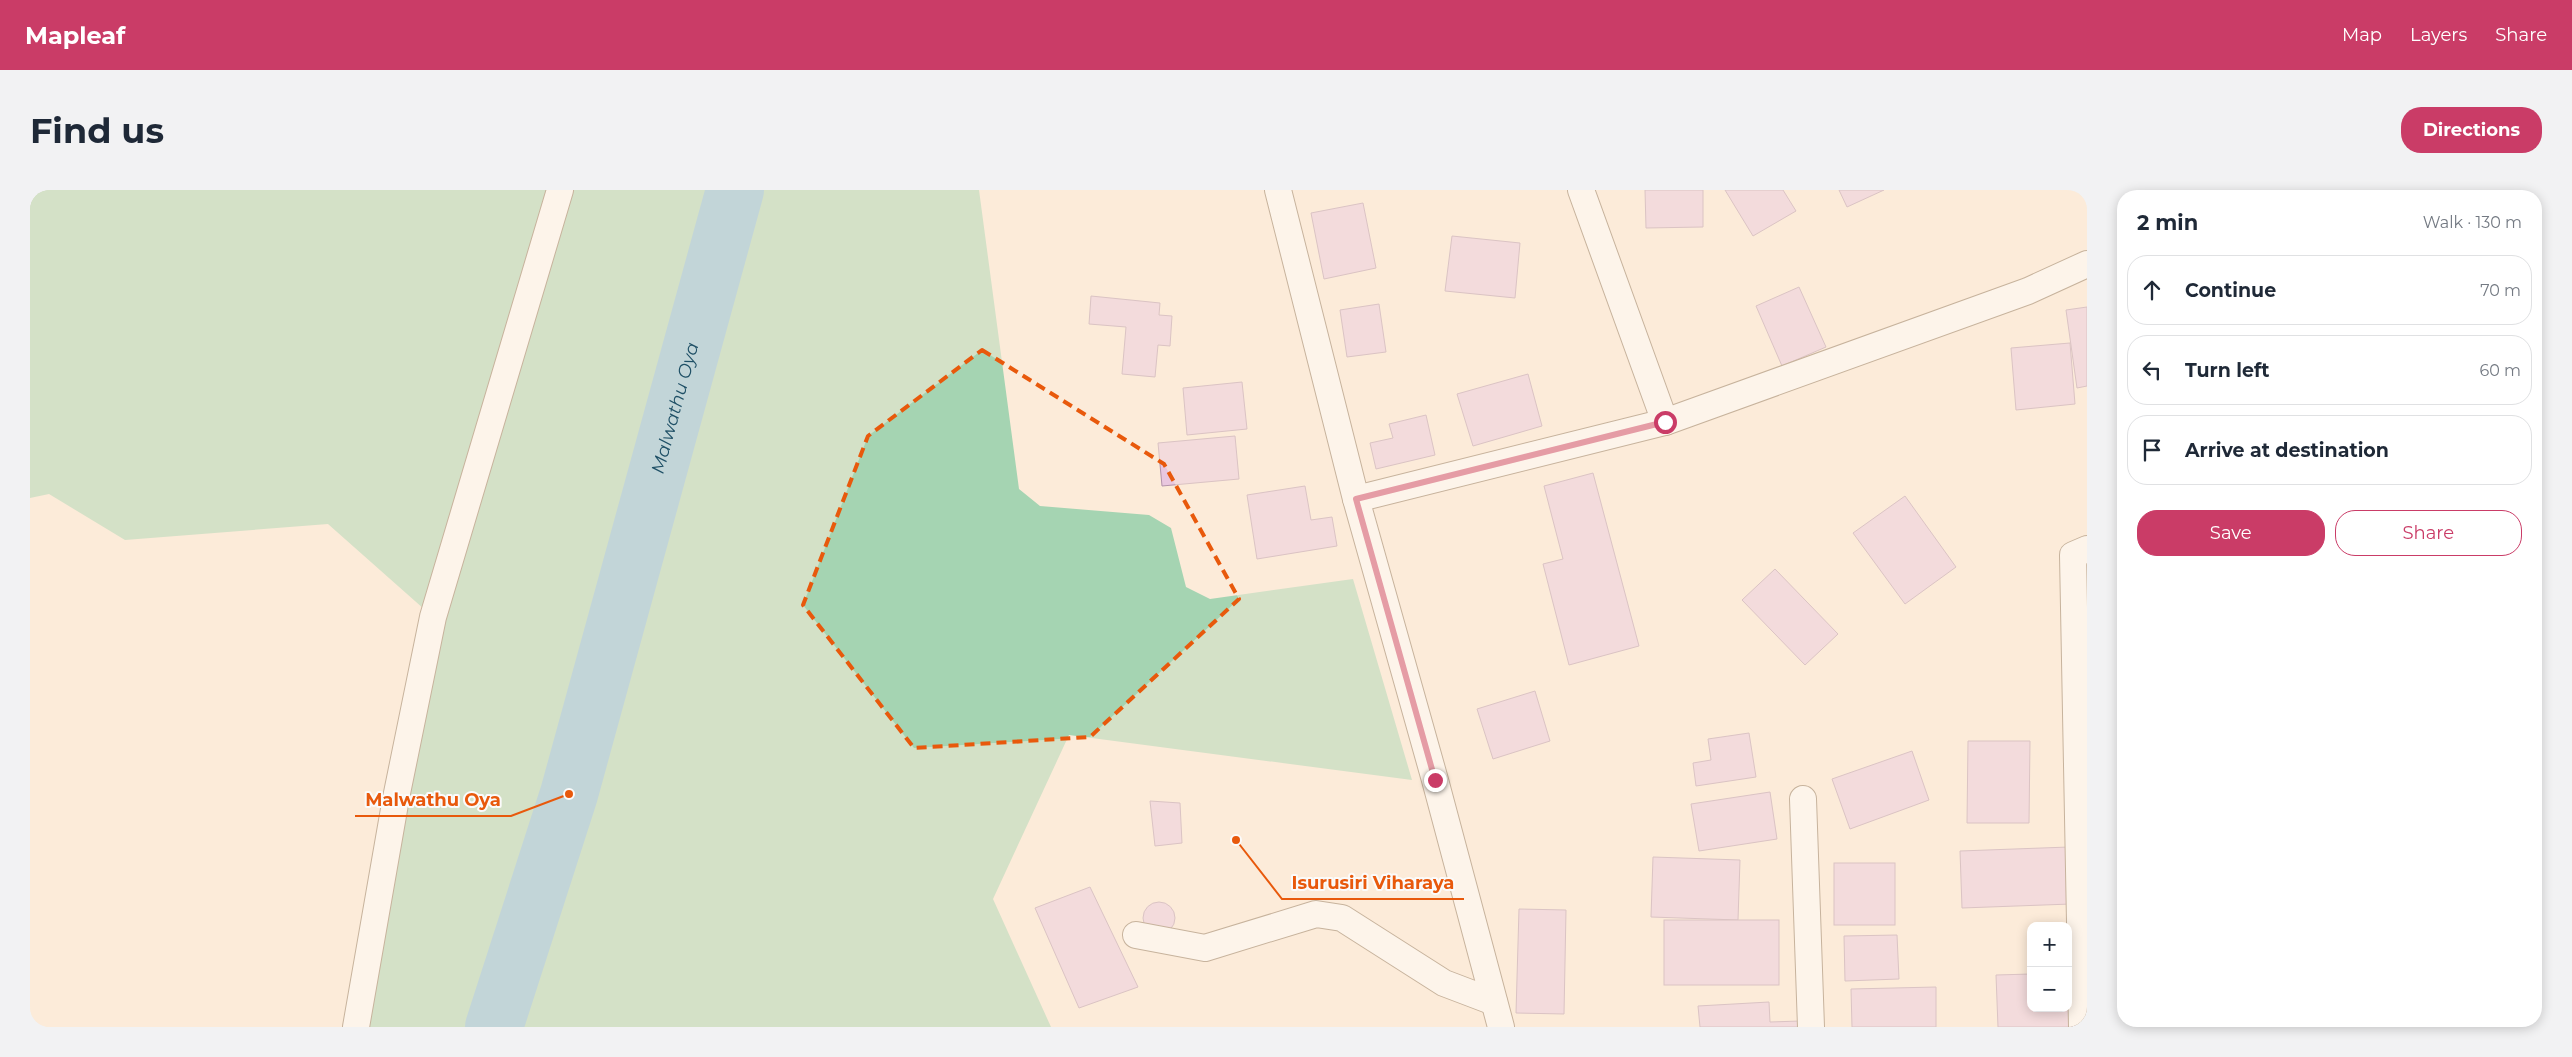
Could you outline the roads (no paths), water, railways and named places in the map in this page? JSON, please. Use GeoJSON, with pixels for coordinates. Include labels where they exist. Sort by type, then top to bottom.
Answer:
{"type":"FeatureCollection","features":[{"type":"Feature","properties":{"kind":"street"},"geometry":{"type":"LineString","coordinates":[[356,1027],[396,798],[433,617],[560,190]]}},
{"type":"Feature","properties":{"kind":"street"},"geometry":{"type":"LineString","coordinates":[[1278,190],[1356,499],[1435,780],[1501,1027]]}},
{"type":"Feature","properties":{"kind":"street"},"geometry":{"type":"LineString","coordinates":[[1581,190],[1665,422]]}},
{"type":"Feature","properties":{"kind":"street"},"geometry":{"type":"LineString","coordinates":[[1356,499],[1665,422],[2028,291],[2087,264]]}},
{"type":"Feature","properties":{"kind":"street"},"geometry":{"type":"LineString","coordinates":[[2082,1027],[2073,555],[2087,549]]}},
{"type":"Feature","properties":{"kind":"street"},"geometry":{"type":"LineString","coordinates":[[1803,799],[1811,1027]]}},
{"type":"Feature","properties":{"kind":"street"},"geometry":{"type":"LineString","coordinates":[[1136,935],[1205,948],[1316,914],[1342,918],[1444,983],[1494,1002]]}},
{"type":"Feature","properties":{"kind":"waterway","name":"Malwathu Oya"},"geometry":{"type":"LineString","coordinates":[[494,1027],[569,794],[735,190]]}},
{"type":"Feature","properties":{"kind":"place","name":"Malwathu Oya"},"geometry":{"type":"Point","coordinates":[569,794]}},
{"type":"Feature","properties":{"kind":"place","name":"Isurusiri Viharaya"},"geometry":{"type":"Point","coordinates":[1236,840]}}]}
